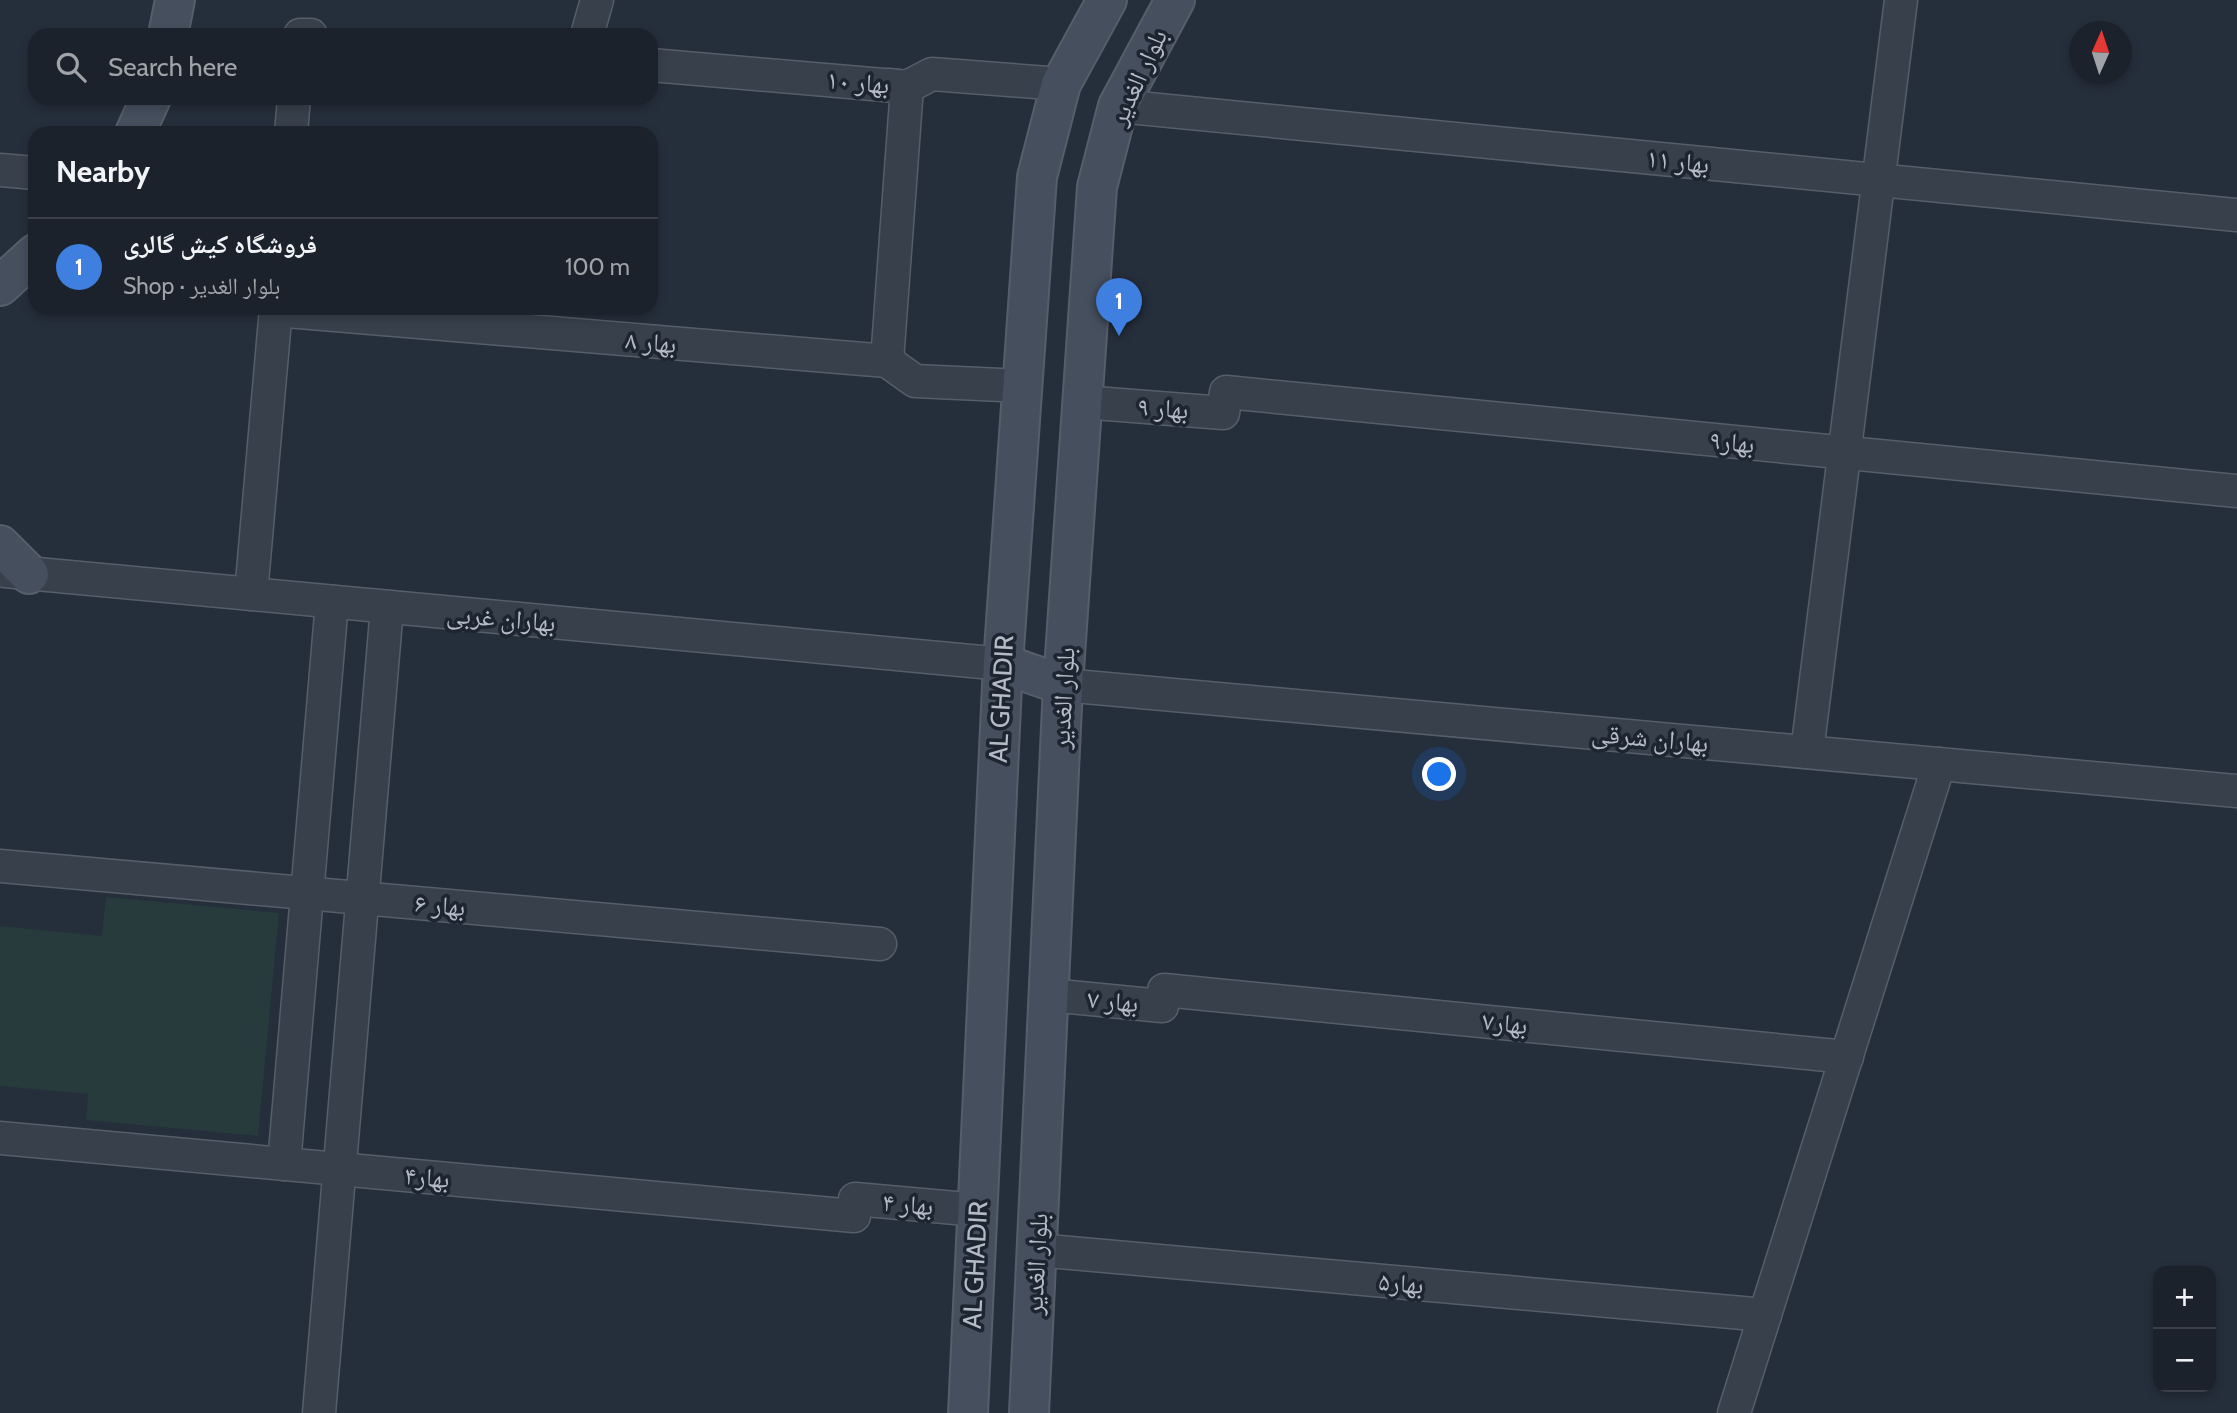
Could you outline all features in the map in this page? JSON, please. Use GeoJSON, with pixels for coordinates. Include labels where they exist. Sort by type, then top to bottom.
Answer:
{"type":"FeatureCollection","features":[{"type":"Feature","properties":{"kind":"main road"},"geometry":{"type":"LineString","coordinates":[[169,28],[174,0]]}},
{"type":"Feature","properties":{"kind":"main road","name":"AL GHADIR"},"geometry":{"type":"LineString","coordinates":[[968,1413],[1003,664],[1037,177],[1061,84],[1107,0]]}},
{"type":"Feature","properties":{"kind":"main road","name":"بلوار الغدیر"},"geometry":{"type":"LineString","coordinates":[[1029,1413],[1063,685],[1097,187],[1118,106],[1175,0]]}},
{"type":"Feature","properties":{"kind":"main road"},"geometry":{"type":"LineString","coordinates":[[138,126],[148,105]]}},
{"type":"Feature","properties":{"kind":"main road"},"geometry":{"type":"LineString","coordinates":[[1037,177],[1097,187]]}},
{"type":"Feature","properties":{"kind":"main road"},"geometry":{"type":"LineString","coordinates":[[0,286],[28,260]]}},
{"type":"Feature","properties":{"kind":"main road"},"geometry":{"type":"LineString","coordinates":[[0,545],[15,572]]}},
{"type":"Feature","properties":{"kind":"main road"},"geometry":{"type":"LineString","coordinates":[[1003,664],[1063,685]]}},
{"type":"Feature","properties":{"kind":"street"},"geometry":{"type":"LineString","coordinates":[[589,28],[597,0]]}},
{"type":"Feature","properties":{"kind":"street"},"geometry":{"type":"LineString","coordinates":[[1807,752],[1901,0]]}},
{"type":"Feature","properties":{"kind":"street","name":"بهار ۱۰"},"geometry":{"type":"LineString","coordinates":[[660,65],[907,87],[932,74],[1061,84]]}},
{"type":"Feature","properties":{"kind":"street"},"geometry":{"type":"LineString","coordinates":[[887,362],[907,87]]}},
{"type":"Feature","properties":{"kind":"street"},"geometry":{"type":"LineString","coordinates":[[292,126],[293,105]]}},
{"type":"Feature","properties":{"kind":"street","name":"بهار ۱۱"},"geometry":{"type":"LineString","coordinates":[[1118,106],[2237,215]]}},
{"type":"Feature","properties":{"kind":"street"},"geometry":{"type":"LineString","coordinates":[[0,170],[28,172]]}},
{"type":"Feature","properties":{"kind":"street"},"geometry":{"type":"LineString","coordinates":[[251,594],[275,315]]}},
{"type":"Feature","properties":{"kind":"street","name":"بهار ۸"},"geometry":{"type":"LineString","coordinates":[[345,315],[887,362],[915,381],[1022,386]]}},
{"type":"Feature","properties":{"kind":"street","name":"بهار۹"},"geometry":{"type":"LineString","coordinates":[[1226,392],[2237,491]]}},
{"type":"Feature","properties":{"kind":"street","name":"بهار ۹"},"geometry":{"type":"LineString","coordinates":[[1082,402],[1223,413],[1226,392]]}},
{"type":"Feature","properties":{"kind":"street","name":"بهاران غربی"},"geometry":{"type":"LineString","coordinates":[[15,572],[1003,664]]}},
{"type":"Feature","properties":{"kind":"street"},"geometry":{"type":"LineString","coordinates":[[284,1164],[332,602]]}},
{"type":"Feature","properties":{"kind":"street"},"geometry":{"type":"LineString","coordinates":[[319,1413],[387,607]]}},
{"type":"Feature","properties":{"kind":"street","name":"بهاران شرقی"},"geometry":{"type":"LineString","coordinates":[[1063,685],[2237,791]]}},
{"type":"Feature","properties":{"kind":"street"},"geometry":{"type":"LineString","coordinates":[[1734,1413],[1939,764]]}},
{"type":"Feature","properties":{"kind":"street","name":"بهار ۶"},"geometry":{"type":"LineString","coordinates":[[0,866],[880,944]]}},
{"type":"Feature","properties":{"kind":"street","name":"بهار ۷"},"geometry":{"type":"LineString","coordinates":[[1049,995],[1162,1006],[1164,990]]}},
{"type":"Feature","properties":{"kind":"street","name":"بهار۷"},"geometry":{"type":"LineString","coordinates":[[1164,990],[1847,1057]]}},
{"type":"Feature","properties":{"kind":"street","name":"بهار۴"},"geometry":{"type":"LineString","coordinates":[[0,1138],[854,1216]]}},
{"type":"Feature","properties":{"kind":"street","name":"بهار ۴"},"geometry":{"type":"LineString","coordinates":[[854,1216],[855,1199],[978,1210]]}},
{"type":"Feature","properties":{"kind":"street","name":"بهار۵"},"geometry":{"type":"LineString","coordinates":[[1037,1250],[1765,1315]]}},
{"type":"Feature","properties":{"kind":"green space"},"geometry":{"type":"Polygon","coordinates":[[[106,897],[279,913],[258,1136],[86,1120],[88,1094],[0,1086],[0,926],[102,936],[106,897]]]}},
{"type":"Feature","properties":{"kind":"place","name":"فروشگاه کیش گالری"},"geometry":{"type":"Point","coordinates":[1119,336]}}]}
